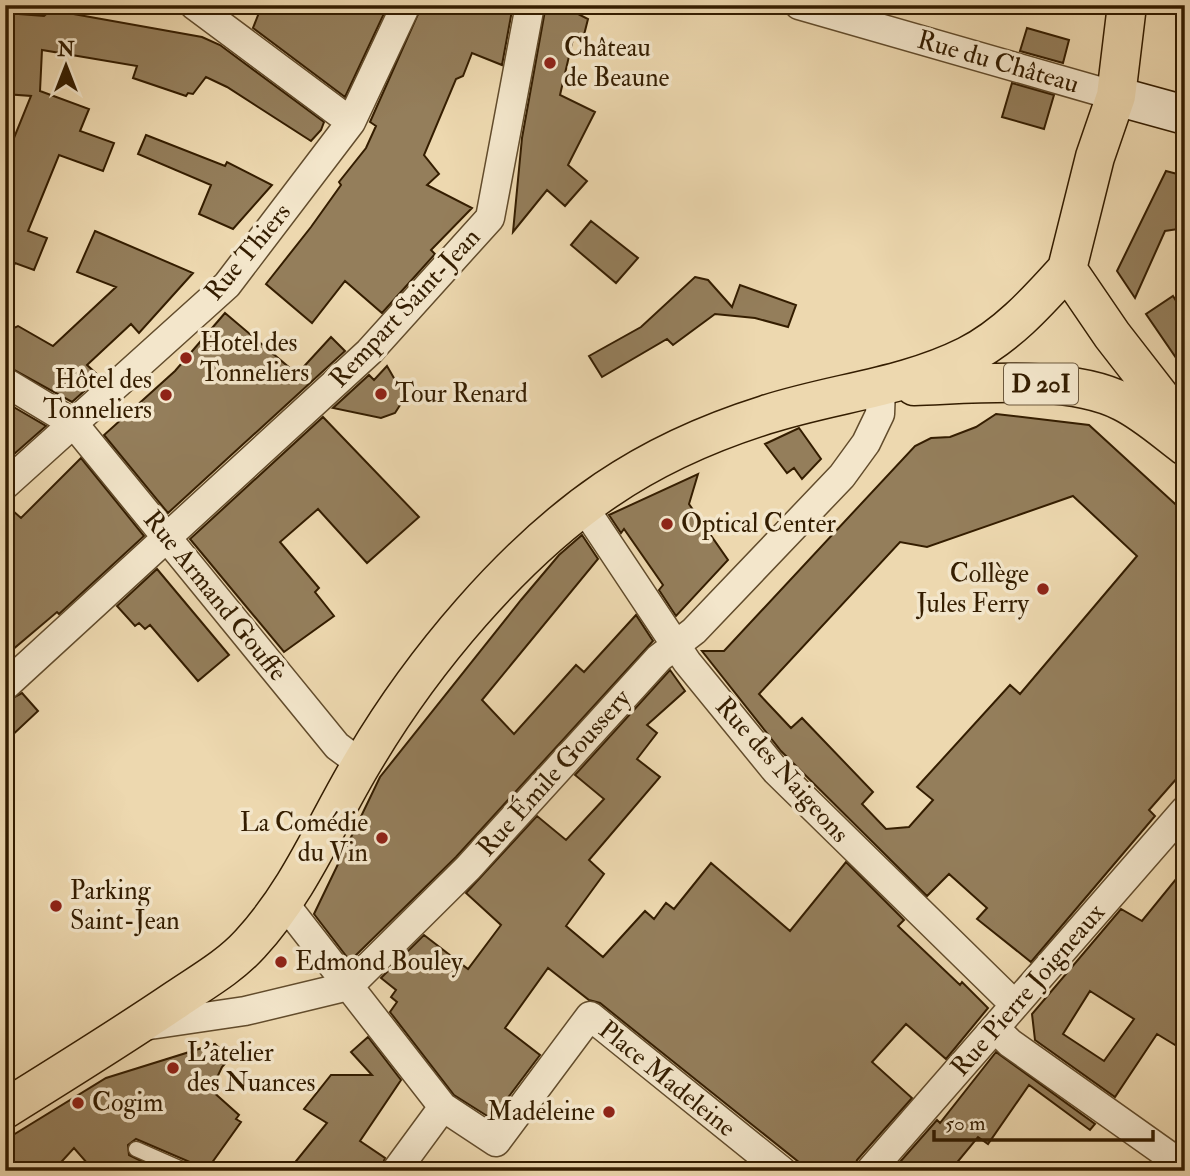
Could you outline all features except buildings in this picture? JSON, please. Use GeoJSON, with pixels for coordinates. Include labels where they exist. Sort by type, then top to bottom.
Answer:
{"type":"FeatureCollection","features":[{"type":"Feature","properties":{"kind":"main road"},"geometry":{"type":"LineString","coordinates":[[5,1109],[135,1028],[219,971],[248,947],[302,876],[361,764],[414,685],[520,560],[583,506],[641,469],[766,414],[881,388],[967,356],[1005,331],[1068,269],[1095,157],[1116,96],[1127,5]]}},
{"type":"Feature","properties":{"kind":"main road"},"geometry":{"type":"LineString","coordinates":[[1068,269],[1112,335],[1185,429]]}},
{"type":"Feature","properties":{"kind":"main road","name":"D 20I"},"geometry":{"type":"LineString","coordinates":[[881,388],[1017,382],[1092,391],[1125,403],[1185,446]]}},
{"type":"Feature","properties":{"kind":"street"},"geometry":{"type":"LineString","coordinates":[[194,5],[351,122]]}},
{"type":"Feature","properties":{"kind":"street","name":"Rue Thiers"},"geometry":{"type":"LineString","coordinates":[[5,485],[227,285],[351,122],[406,5]]}},
{"type":"Feature","properties":{"kind":"street","name":"Rempart Saint-Jean"},"geometry":{"type":"LineString","coordinates":[[5,686],[369,352],[491,218],[530,5]]}},
{"type":"Feature","properties":{"kind":"street","name":"Rue du Château"},"geometry":{"type":"LineString","coordinates":[[799,5],[1116,96]]}},
{"type":"Feature","properties":{"kind":"street"},"geometry":{"type":"LineString","coordinates":[[1116,96],[1185,115]]}},
{"type":"Feature","properties":{"kind":"street","name":"Rue Armand Gouffe"},"geometry":{"type":"LineString","coordinates":[[5,382],[73,423],[337,746],[361,764]]}},
{"type":"Feature","properties":{"kind":"street","name":"Rue Émile Goussery"},"geometry":{"type":"LineString","coordinates":[[349,986],[468,868],[659,657],[694,631],[842,476],[866,443],[880,414],[881,388]]}},
{"type":"Feature","properties":{"kind":"street","name":"Rue des Naigeons"},"geometry":{"type":"LineString","coordinates":[[583,506],[676,643],[776,771],[1015,1005]]}},
{"type":"Feature","properties":{"kind":"street","name":"Rue Pierre Joigneaux"},"geometry":{"type":"LineString","coordinates":[[870,1171],[1185,810]]}},
{"type":"Feature","properties":{"kind":"street"},"geometry":{"type":"LineString","coordinates":[[284,903],[443,1107],[396,1171]]}},
{"type":"Feature","properties":{"kind":"street"},"geometry":{"type":"LineString","coordinates":[[135,1028],[245,1011],[349,986]]}},
{"type":"Feature","properties":{"kind":"street","name":"Place Madeleine"},"geometry":{"type":"LineString","coordinates":[[443,1107],[496,1142],[590,1016],[782,1171]]}},
{"type":"Feature","properties":{"kind":"street"},"geometry":{"type":"LineString","coordinates":[[995,1028],[1010,1043],[1185,1167]]}},
{"type":"Feature","properties":{"kind":"lane"},"geometry":{"type":"LineString","coordinates":[[136,1149],[186,1171]]}},
{"type":"Feature","properties":{"kind":"place","name":"Château de Beaune"},"geometry":{"type":"Point","coordinates":[550,63]}},
{"type":"Feature","properties":{"kind":"place","name":"Hotel des Tonneliers"},"geometry":{"type":"Point","coordinates":[186,358]}},
{"type":"Feature","properties":{"kind":"place","name":"Tour Renard"},"geometry":{"type":"Point","coordinates":[381,394]}},
{"type":"Feature","properties":{"kind":"place","name":"Hôtel des Tonneliers"},"geometry":{"type":"Point","coordinates":[166,395]}},
{"type":"Feature","properties":{"kind":"place","name":"Optical Center"},"geometry":{"type":"Point","coordinates":[667,524]}},
{"type":"Feature","properties":{"kind":"place","name":"Collège Jules Ferry"},"geometry":{"type":"Point","coordinates":[1043,589]}},
{"type":"Feature","properties":{"kind":"place","name":"La Comédie du Vin"},"geometry":{"type":"Point","coordinates":[382,838]}},
{"type":"Feature","properties":{"kind":"place","name":"Parking Saint-Jean"},"geometry":{"type":"Point","coordinates":[56,906]}},
{"type":"Feature","properties":{"kind":"place","name":"Edmond Bouley"},"geometry":{"type":"Point","coordinates":[281,962]}},
{"type":"Feature","properties":{"kind":"place","name":"L'atelier des Nuances"},"geometry":{"type":"Point","coordinates":[173,1068]}},
{"type":"Feature","properties":{"kind":"place","name":"Cogim"},"geometry":{"type":"Point","coordinates":[78,1103]}},
{"type":"Feature","properties":{"kind":"place","name":"Madeleine"},"geometry":{"type":"Point","coordinates":[609,1112]}}]}
